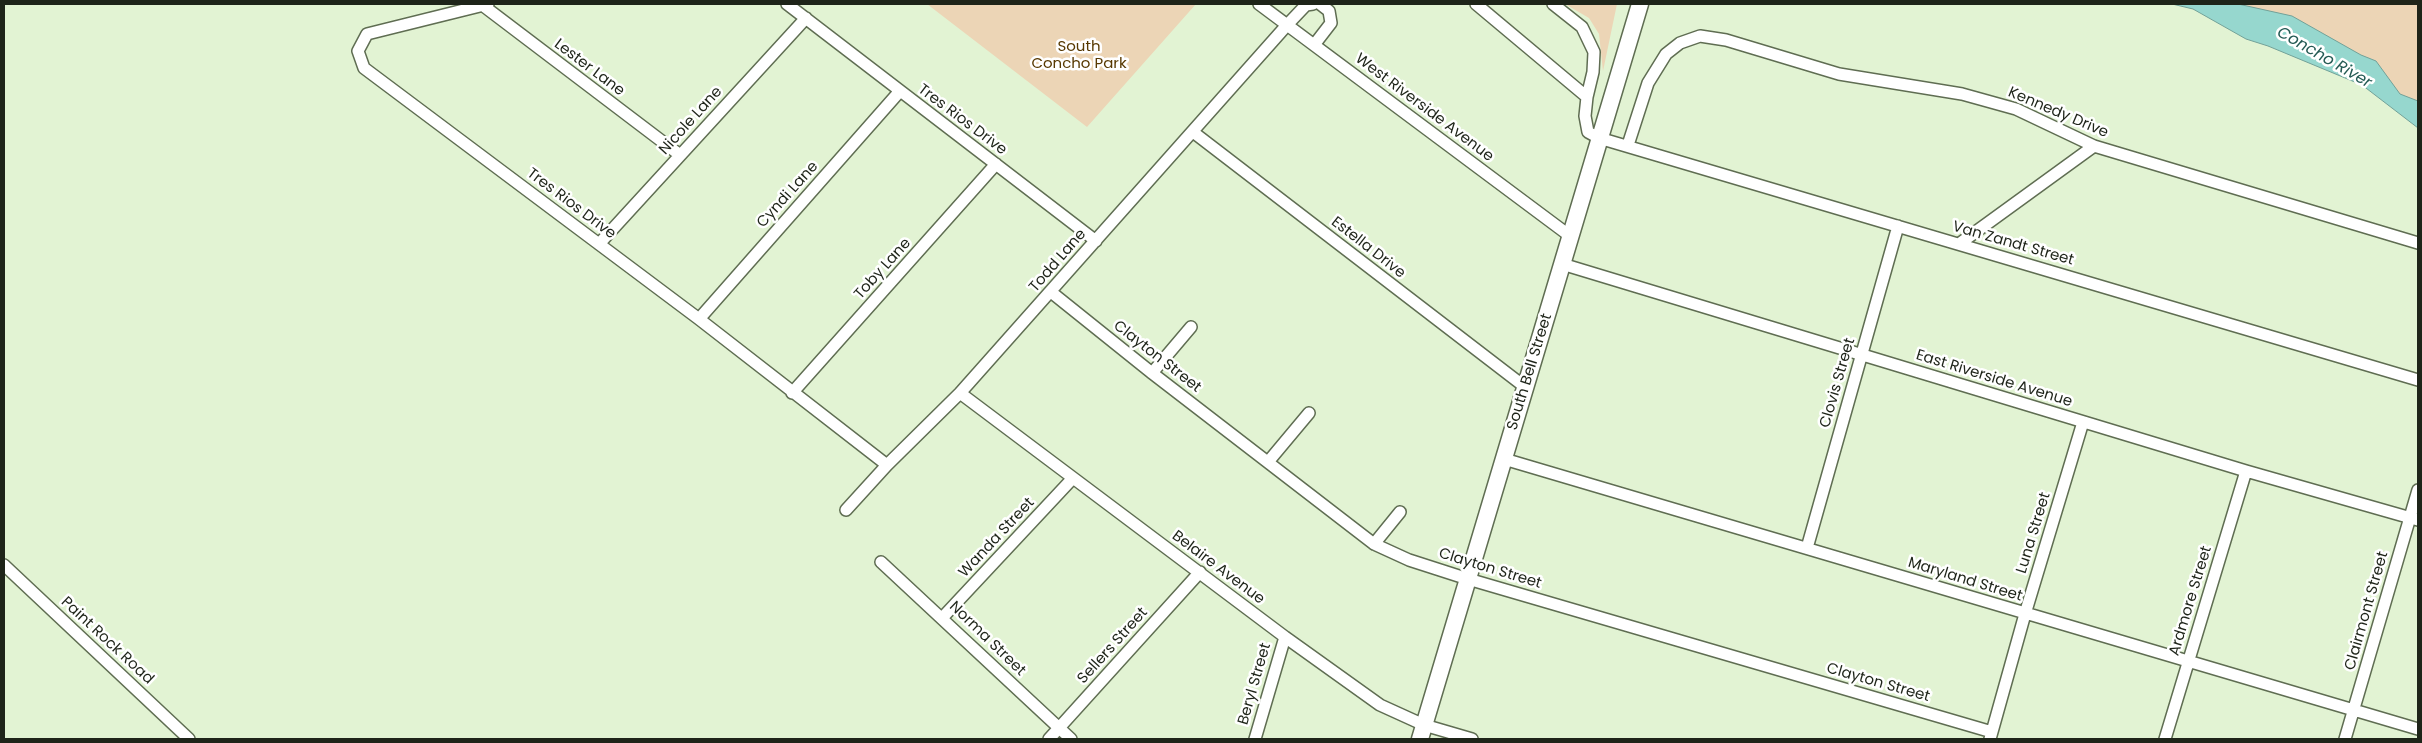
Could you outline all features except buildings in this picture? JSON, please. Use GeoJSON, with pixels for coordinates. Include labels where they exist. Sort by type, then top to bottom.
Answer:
{"type":"FeatureCollection","features":[{"type":"Feature","properties":{"kind":"main road","name":"South Bell Street"},"geometry":{"type":"LineString","coordinates":[[1422,732],[1640,4]]}},
{"type":"Feature","properties":{"kind":"street","name":"Tres Rios Drive"},"geometry":{"type":"LineString","coordinates":[[484,4],[367,34],[358,51],[364,68],[698,319],[887,465]]}},
{"type":"Feature","properties":{"kind":"street","name":"Lester Lane"},"geometry":{"type":"LineString","coordinates":[[484,4],[680,155]]}},
{"type":"Feature","properties":{"kind":"street","name":"Tres Rios Drive"},"geometry":{"type":"LineString","coordinates":[[788,4],[1096,241]]}},
{"type":"Feature","properties":{"kind":"street","name":"West Riverside Avenue"},"geometry":{"type":"LineString","coordinates":[[1259,4],[1570,236]]}},
{"type":"Feature","properties":{"kind":"street","name":"Todd Lane"},"geometry":{"type":"LineString","coordinates":[[846,510],[887,465],[960,393],[1287,25],[1306,5],[1313,4]]}},
{"type":"Feature","properties":{"kind":"street"},"geometry":{"type":"LineString","coordinates":[[1314,45],[1330,23],[1330,11],[1320,4]]}},
{"type":"Feature","properties":{"kind":"street"},"geometry":{"type":"LineString","coordinates":[[1476,4],[1587,98]]}},
{"type":"Feature","properties":{"kind":"street"},"geometry":{"type":"LineString","coordinates":[[1553,4],[1582,27],[1594,52],[1593,72],[1585,116],[1588,132],[1599,138]]}},
{"type":"Feature","properties":{"kind":"street","name":"Nicole Lane"},"geometry":{"type":"LineString","coordinates":[[599,244],[806,18]]}},
{"type":"Feature","properties":{"kind":"street","name":"Kennedy Drive"},"geometry":{"type":"LineString","coordinates":[[1628,145],[1648,83],[1666,54],[1680,43],[1700,36],[1726,40],[1838,74],[1962,94],[2016,110],[2094,146],[2418,243]]}},
{"type":"Feature","properties":{"kind":"street","name":"Cyndi Lane"},"geometry":{"type":"LineString","coordinates":[[698,319],[900,91]]}},
{"type":"Feature","properties":{"kind":"street","name":"Estella Drive"},"geometry":{"type":"LineString","coordinates":[[1193,132],[1525,387]]}},
{"type":"Feature","properties":{"kind":"street","name":"Van Zandt Street"},"geometry":{"type":"LineString","coordinates":[[1599,138],[1628,145],[2418,380]]}},
{"type":"Feature","properties":{"kind":"street"},"geometry":{"type":"LineString","coordinates":[[1959,244],[2094,146]]}},
{"type":"Feature","properties":{"kind":"street","name":"Toby Lane"},"geometry":{"type":"LineString","coordinates":[[792,393],[996,164]]}},
{"type":"Feature","properties":{"kind":"street","name":"Clovis Street"},"geometry":{"type":"LineString","coordinates":[[1807,548],[1898,226]]}},
{"type":"Feature","properties":{"kind":"street","name":"East Riverside Avenue"},"geometry":{"type":"LineString","coordinates":[[1562,264],[2246,471],[2414,519]]}},
{"type":"Feature","properties":{"kind":"street","name":"Clayton Street"},"geometry":{"type":"LineString","coordinates":[[1051,292],[1152,373],[1374,544],[1408,560],[1468,579],[1991,736]]}},
{"type":"Feature","properties":{"kind":"street"},"geometry":{"type":"LineString","coordinates":[[1152,373],[1192,327]]}},
{"type":"Feature","properties":{"kind":"street","name":"Belaire Avenue"},"geometry":{"type":"LineString","coordinates":[[960,393],[1285,637],[1380,705],[1422,732],[1472,739]]}},
{"type":"Feature","properties":{"kind":"street"},"geometry":{"type":"LineString","coordinates":[[1268,462],[1309,413]]}},
{"type":"Feature","properties":{"kind":"street","name":"Luna Street"},"geometry":{"type":"LineString","coordinates":[[1991,736],[2025,614],[2083,422]]}},
{"type":"Feature","properties":{"kind":"street","name":"Maryland Street"},"geometry":{"type":"LineString","coordinates":[[1504,459],[2418,729]]}},
{"type":"Feature","properties":{"kind":"street","name":"Ardmore Street"},"geometry":{"type":"LineString","coordinates":[[2165,739],[2246,471]]}},
{"type":"Feature","properties":{"kind":"street","name":"Wanda Street"},"geometry":{"type":"LineString","coordinates":[[943,617],[1074,478]]}},
{"type":"Feature","properties":{"kind":"street","name":"Clairmont Street"},"geometry":{"type":"LineString","coordinates":[[2345,739],[2414,519],[2418,490]]}},
{"type":"Feature","properties":{"kind":"street"},"geometry":{"type":"LineString","coordinates":[[1374,544],[1400,512]]}},
{"type":"Feature","properties":{"kind":"street","name":"Norma Street"},"geometry":{"type":"LineString","coordinates":[[881,562],[943,617],[1071,739]]}},
{"type":"Feature","properties":{"kind":"street","name":"Paint Rock Road"},"geometry":{"type":"LineString","coordinates":[[4,565],[189,739]]}},
{"type":"Feature","properties":{"kind":"street","name":"Sellers Street"},"geometry":{"type":"LineString","coordinates":[[1049,739],[1200,572]]}},
{"type":"Feature","properties":{"kind":"street","name":"Beryl Street"},"geometry":{"type":"LineString","coordinates":[[1255,739],[1285,637]]}},
{"type":"Feature","properties":{"kind":"green space","name":"South Concho Park"},"geometry":{"type":"Polygon","coordinates":[[[927,4],[1196,4],[1087,127],[927,4]]]}},
{"type":"Feature","properties":{"kind":"green space"},"geometry":{"type":"Polygon","coordinates":[[[1565,4],[1617,4],[1603,71],[1599,34],[1589,18],[1565,4]]]}},
{"type":"Feature","properties":{"kind":"green space"},"geometry":{"type":"Polygon","coordinates":[[[2229,4],[2418,4],[2418,114],[2229,4]]]}},
{"type":"Feature","properties":{"kind":"water","name":"Concho River"},"geometry":{"type":"Polygon","coordinates":[[[2172,4],[2238,4],[2292,16],[2361,55],[2376,61],[2400,94],[2418,101],[2418,128],[2362,85],[2268,46],[2246,39],[2193,9],[2172,4]]]}}]}
